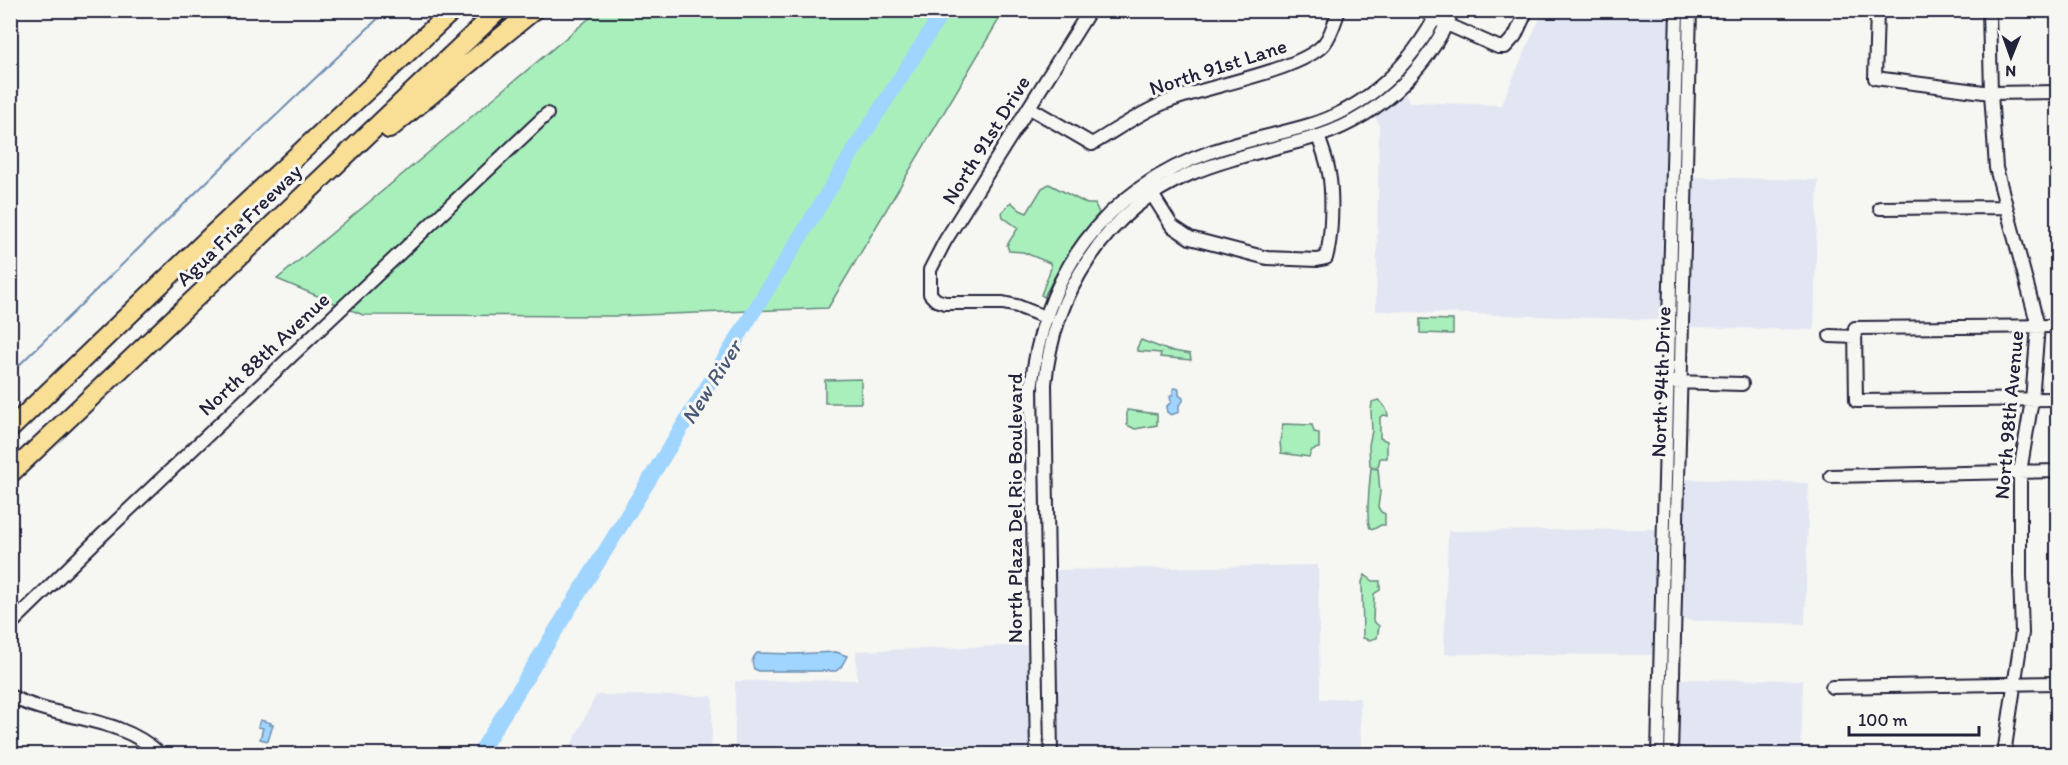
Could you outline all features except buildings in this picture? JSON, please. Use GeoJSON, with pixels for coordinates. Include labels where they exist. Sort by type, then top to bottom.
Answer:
{"type":"FeatureCollection","features":[{"type":"Feature","properties":{"kind":"highway","name":"Agua Fria Freeway"},"geometry":{"type":"LineString","coordinates":[[10,429],[212,235],[453,10]]}},
{"type":"Feature","properties":{"kind":"highway","name":"Agua Fria Freeway"},"geometry":{"type":"LineString","coordinates":[[10,474],[499,10]]}},
{"type":"Feature","properties":{"kind":"highway"},"geometry":{"type":"LineString","coordinates":[[250,246],[276,232],[373,143],[534,10]]}},
{"type":"Feature","properties":{"kind":"highway"},"geometry":{"type":"LineString","coordinates":[[10,423],[27,413]]}},
{"type":"Feature","properties":{"kind":"street","name":"North 91st Drive"},"geometry":{"type":"LineString","coordinates":[[1045,317],[1003,303],[945,303],[936,300],[930,294],[930,270],[1090,10]]}},
{"type":"Feature","properties":{"kind":"street","name":"North 91st Lane"},"geometry":{"type":"LineString","coordinates":[[1030,108],[1092,144],[1123,124],[1164,103],[1194,92],[1295,64],[1324,44],[1339,10]]}},
{"type":"Feature","properties":{"kind":"street"},"geometry":{"type":"LineString","coordinates":[[1422,10],[1437,14],[1447,24],[1498,47],[1504,47],[1515,36],[1527,10]]}},
{"type":"Feature","properties":{"kind":"street","name":"North Plaza Del Rio Boulevard"},"geometry":{"type":"LineString","coordinates":[[1149,190],[1207,167],[1318,136],[1343,126],[1385,100],[1425,59],[1453,10]]}},
{"type":"Feature","properties":{"kind":"street"},"geometry":{"type":"LineString","coordinates":[[1877,10],[1875,78],[1991,93],[2058,92]]}},
{"type":"Feature","properties":{"kind":"street","name":"North 98th Avenue"},"geometry":{"type":"LineString","coordinates":[[1989,10],[1996,168],[2038,326],[2032,400],[2020,472],[2022,633],[2004,754]]}},
{"type":"Feature","properties":{"kind":"street","name":"North Plaza Del Rio Boulevard"},"geometry":{"type":"LineString","coordinates":[[1051,753],[1044,399],[1040,363],[1093,231],[1105,218],[1149,190],[1170,169],[1215,150],[1321,121],[1346,110],[1394,77],[1437,14]]}},
{"type":"Feature","properties":{"kind":"street"},"geometry":{"type":"LineString","coordinates":[[1677,16],[1690,16]]}},
{"type":"Feature","properties":{"kind":"street","name":"North 94th Drive"},"geometry":{"type":"LineString","coordinates":[[1659,754],[1677,16]]}},
{"type":"Feature","properties":{"kind":"street","name":"North 94th Drive"},"geometry":{"type":"LineString","coordinates":[[1671,754],[1690,16]]}},
{"type":"Feature","properties":{"kind":"street"},"geometry":{"type":"LineString","coordinates":[[1377,90],[1385,100]]}},
{"type":"Feature","properties":{"kind":"street","name":"North 88th Avenue"},"geometry":{"type":"LineString","coordinates":[[10,625],[546,114]]}},
{"type":"Feature","properties":{"kind":"street"},"geometry":{"type":"LineString","coordinates":[[1149,190],[1172,226],[1190,238],[1267,258],[1317,260],[1326,258],[1329,248],[1331,186],[1318,136]]}},
{"type":"Feature","properties":{"kind":"street"},"geometry":{"type":"LineString","coordinates":[[1880,208],[2006,207]]}},
{"type":"Feature","properties":{"kind":"street","name":"North Plaza Del Rio Boulevard"},"geometry":{"type":"LineString","coordinates":[[1037,753],[1030,407],[1040,363],[1045,317],[1059,282],[1080,259]]}},
{"type":"Feature","properties":{"kind":"street"},"geometry":{"type":"LineString","coordinates":[[1830,336],[1855,332],[2058,326]]}},
{"type":"Feature","properties":{"kind":"street"},"geometry":{"type":"LineString","coordinates":[[1855,332],[1856,401],[2058,399]]}},
{"type":"Feature","properties":{"kind":"street"},"geometry":{"type":"LineString","coordinates":[[1668,382],[1742,384]]}},
{"type":"Feature","properties":{"kind":"street"},"geometry":{"type":"LineString","coordinates":[[1666,452],[1679,453]]}},
{"type":"Feature","properties":{"kind":"street"},"geometry":{"type":"LineString","coordinates":[[1831,476],[2058,471]]}},
{"type":"Feature","properties":{"kind":"street"},"geometry":{"type":"LineString","coordinates":[[1033,507],[1047,507]]}},
{"type":"Feature","properties":{"kind":"street"},"geometry":{"type":"LineString","coordinates":[[1034,584],[1048,584]]}},
{"type":"Feature","properties":{"kind":"street"},"geometry":{"type":"LineString","coordinates":[[1662,622],[1675,622]]}},
{"type":"Feature","properties":{"kind":"street"},"geometry":{"type":"LineString","coordinates":[[1036,669],[1050,669]]}},
{"type":"Feature","properties":{"kind":"street"},"geometry":{"type":"LineString","coordinates":[[1660,678],[1674,677]]}},
{"type":"Feature","properties":{"kind":"street"},"geometry":{"type":"LineString","coordinates":[[1832,687],[2058,684]]}},
{"type":"Feature","properties":{"kind":"street"},"geometry":{"type":"LineString","coordinates":[[10,696],[42,710],[118,728],[142,739],[160,754]]}},
{"type":"Feature","properties":{"kind":"street"},"geometry":{"type":"LineString","coordinates":[[1037,753],[1051,753]]}},
{"type":"Feature","properties":{"kind":"shaded area"},"geometry":{"type":"Polygon","coordinates":[[[1543,11],[1671,11],[1664,320],[1376,311],[1379,125],[1374,115],[1404,90],[1409,102],[1501,105],[1543,11]]]}},
{"type":"Feature","properties":{"kind":"shaded area"},"geometry":{"type":"Polygon","coordinates":[[[1691,177],[1818,180],[1814,330],[1688,327],[1691,177]]]}},
{"type":"Feature","properties":{"kind":"shaded area"},"geometry":{"type":"Polygon","coordinates":[[[1684,479],[1809,483],[1805,624],[1681,620],[1684,479]]]}},
{"type":"Feature","properties":{"kind":"shaded area"},"geometry":{"type":"Polygon","coordinates":[[[1659,529],[1656,655],[1444,654],[1448,531],[1659,529]]]}},
{"type":"Feature","properties":{"kind":"shaded area"},"geometry":{"type":"Polygon","coordinates":[[[1318,565],[1320,699],[1360,698],[1361,754],[1056,754],[1053,570],[1318,565]]]}},
{"type":"Feature","properties":{"kind":"shaded area"},"geometry":{"type":"Polygon","coordinates":[[[1031,645],[1032,754],[735,754],[735,681],[857,680],[856,651],[1031,645]]]}},
{"type":"Feature","properties":{"kind":"shaded area"},"geometry":{"type":"Polygon","coordinates":[[[1679,679],[1803,680],[1801,754],[1677,754],[1679,679]]]}},
{"type":"Feature","properties":{"kind":"shaded area"},"geometry":{"type":"Polygon","coordinates":[[[596,695],[713,696],[711,754],[567,754],[596,695]]]}},
{"type":"Feature","properties":{"kind":"green space"},"geometry":{"type":"Polygon","coordinates":[[[598,11],[1004,11],[828,308],[615,316],[363,315],[277,279],[598,11]]]}},
{"type":"Feature","properties":{"kind":"green space"},"geometry":{"type":"Polygon","coordinates":[[[1049,184],[1087,204],[1095,204],[1099,213],[1068,254],[1044,297],[1041,295],[1051,268],[1050,263],[1023,252],[1009,251],[1007,245],[1018,228],[1003,217],[1002,212],[1011,202],[1027,213],[1042,188],[1049,184]]]}},
{"type":"Feature","properties":{"kind":"green space"},"geometry":{"type":"Polygon","coordinates":[[[1420,319],[1453,320],[1453,334],[1420,333],[1420,319]]]}},
{"type":"Feature","properties":{"kind":"green space"},"geometry":{"type":"Polygon","coordinates":[[[1141,340],[1167,350],[1190,354],[1191,360],[1160,357],[1161,353],[1137,351],[1141,340]]]}},
{"type":"Feature","properties":{"kind":"green space"},"geometry":{"type":"Polygon","coordinates":[[[861,379],[861,403],[825,403],[825,380],[861,379]]]}},
{"type":"Feature","properties":{"kind":"green space"},"geometry":{"type":"Polygon","coordinates":[[[1378,400],[1385,407],[1388,416],[1380,417],[1380,438],[1387,441],[1387,458],[1380,458],[1378,467],[1370,466],[1369,445],[1372,431],[1372,402],[1378,400]]]}},
{"type":"Feature","properties":{"kind":"green space"},"geometry":{"type":"Polygon","coordinates":[[[1127,410],[1157,414],[1157,425],[1135,429],[1127,425],[1127,410]]]}},
{"type":"Feature","properties":{"kind":"green space"},"geometry":{"type":"Polygon","coordinates":[[[1283,424],[1312,425],[1314,432],[1319,433],[1319,448],[1312,450],[1309,457],[1281,453],[1280,441],[1283,424]]]}},
{"type":"Feature","properties":{"kind":"green space"},"geometry":{"type":"Polygon","coordinates":[[[1371,468],[1378,469],[1380,492],[1378,507],[1385,514],[1385,525],[1374,529],[1370,528],[1368,516],[1371,468]]]}},
{"type":"Feature","properties":{"kind":"green space"},"geometry":{"type":"Polygon","coordinates":[[[1365,575],[1373,581],[1380,581],[1380,590],[1374,594],[1373,621],[1379,626],[1377,638],[1369,640],[1363,638],[1362,582],[1365,575]]]}},
{"type":"Feature","properties":{"kind":"water"},"geometry":{"type":"Polygon","coordinates":[[[1175,388],[1179,389],[1179,395],[1183,401],[1179,405],[1179,412],[1171,415],[1167,412],[1166,407],[1171,402],[1170,396],[1175,388]]]}},
{"type":"Feature","properties":{"kind":"water"},"geometry":{"type":"Polygon","coordinates":[[[836,652],[847,656],[836,671],[759,671],[754,669],[752,664],[757,653],[836,652]]]}},
{"type":"Feature","properties":{"kind":"water"},"geometry":{"type":"Polygon","coordinates":[[[260,720],[273,725],[268,741],[260,739],[263,728],[258,727],[260,720]]]}},
{"type":"Feature","properties":{"kind":"waterway"},"geometry":{"type":"LineString","coordinates":[[10,374],[387,10]]}},
{"type":"Feature","properties":{"kind":"waterway","name":"New River"},"geometry":{"type":"LineString","coordinates":[[479,754],[861,139],[944,10]]}}]}
